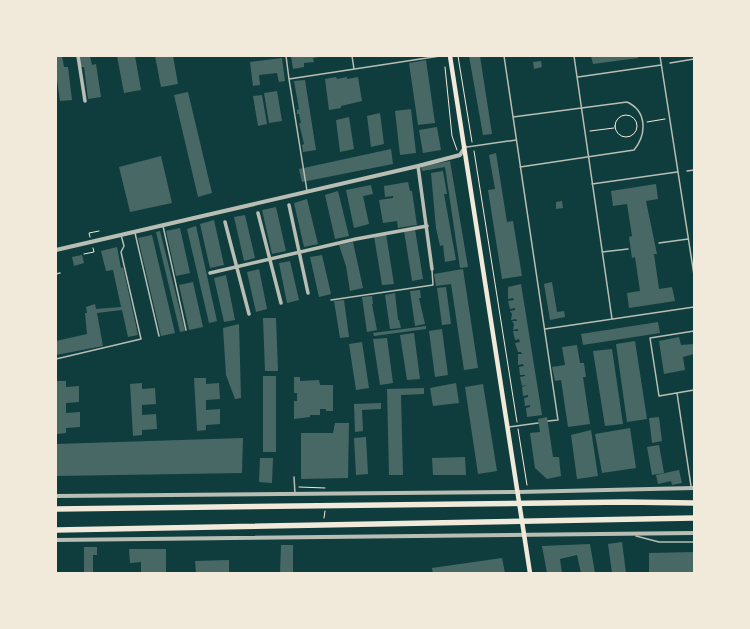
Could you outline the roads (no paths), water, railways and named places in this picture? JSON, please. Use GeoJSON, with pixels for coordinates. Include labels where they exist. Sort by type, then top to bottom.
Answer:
{"type":"FeatureCollection","features":[{"type":"Feature","properties":{"kind":"main road"},"geometry":{"type":"LineString","coordinates":[[450,56],[519,492],[530,573]]}},
{"type":"Feature","properties":{"kind":"main road"},"geometry":{"type":"LineString","coordinates":[[56,509],[520,503],[694,503]]}},
{"type":"Feature","properties":{"kind":"main road"},"geometry":{"type":"LineString","coordinates":[[56,530],[694,518]]}},
{"type":"Feature","properties":{"kind":"street"},"geometry":{"type":"LineString","coordinates":[[78,56],[85,101]]}},
{"type":"Feature","properties":{"kind":"street"},"geometry":{"type":"LineString","coordinates":[[56,250],[418,166],[460,155],[465,147]]}},
{"type":"Feature","properties":{"kind":"street"},"geometry":{"type":"LineString","coordinates":[[418,166],[432,269]]}},
{"type":"Feature","properties":{"kind":"street"},"geometry":{"type":"LineString","coordinates":[[289,205],[308,293]]}},
{"type":"Feature","properties":{"kind":"street"},"geometry":{"type":"LineString","coordinates":[[258,213],[280,303]]}},
{"type":"Feature","properties":{"kind":"street"},"geometry":{"type":"LineString","coordinates":[[225,222],[249,314]]}},
{"type":"Feature","properties":{"kind":"street"},"geometry":{"type":"LineString","coordinates":[[210,273],[300,251],[427,226]]}},
{"type":"Feature","properties":{"kind":"street"},"geometry":{"type":"LineString","coordinates":[[56,496],[528,492],[693,488]]}},
{"type":"Feature","properties":{"kind":"street"},"geometry":{"type":"LineString","coordinates":[[56,540],[694,533]]}},
{"type":"Feature","properties":{"kind":"lane"},"geometry":{"type":"LineString","coordinates":[[286,56],[307,192]]}},
{"type":"Feature","properties":{"kind":"lane"},"geometry":{"type":"LineString","coordinates":[[352,56],[354,69]]}},
{"type":"Feature","properties":{"kind":"lane"},"geometry":{"type":"LineString","coordinates":[[289,78],[440,56]]}},
{"type":"Feature","properties":{"kind":"lane"},"geometry":{"type":"LineString","coordinates":[[504,56],[558,420],[548,421]]}},
{"type":"Feature","properties":{"kind":"lane"},"geometry":{"type":"LineString","coordinates":[[574,56],[612,319]]}},
{"type":"Feature","properties":{"kind":"lane"},"geometry":{"type":"LineString","coordinates":[[660,56],[694,275]]}},
{"type":"Feature","properties":{"kind":"lane"},"geometry":{"type":"LineString","coordinates":[[670,63],[694,59]]}},
{"type":"Feature","properties":{"kind":"lane"},"geometry":{"type":"LineString","coordinates":[[577,77],[661,65]]}},
{"type":"Feature","properties":{"kind":"lane"},"geometry":{"type":"LineString","coordinates":[[513,117],[627,102],[637,109],[643,122],[642,137],[634,150],[520,167]]}},
{"type":"Feature","properties":{"kind":"lane"},"geometry":{"type":"LineString","coordinates":[[465,147],[516,140]]}},
{"type":"Feature","properties":{"kind":"lane"},"geometry":{"type":"LineString","coordinates":[[687,171],[694,170]]}},
{"type":"Feature","properties":{"kind":"lane"},"geometry":{"type":"LineString","coordinates":[[592,184],[678,172]]}},
{"type":"Feature","properties":{"kind":"lane"},"geometry":{"type":"LineString","coordinates":[[162,225],[186,330]]}},
{"type":"Feature","properties":{"kind":"lane"},"geometry":{"type":"LineString","coordinates":[[135,232],[159,336]]}},
{"type":"Feature","properties":{"kind":"lane"},"geometry":{"type":"LineString","coordinates":[[56,360],[141,339],[121,252],[124,246],[121,235]]}},
{"type":"Feature","properties":{"kind":"lane"},"geometry":{"type":"LineString","coordinates":[[659,243],[688,239]]}},
{"type":"Feature","properties":{"kind":"lane"},"geometry":{"type":"LineString","coordinates":[[602,252],[628,248]]}},
{"type":"Feature","properties":{"kind":"lane"},"geometry":{"type":"LineString","coordinates":[[330,300],[433,284],[432,269]]}},
{"type":"Feature","properties":{"kind":"lane"},"geometry":{"type":"LineString","coordinates":[[56,274],[60,273]]}},
{"type":"Feature","properties":{"kind":"lane"},"geometry":{"type":"LineString","coordinates":[[545,329],[694,308]]}},
{"type":"Feature","properties":{"kind":"lane"},"geometry":{"type":"LineString","coordinates":[[694,331],[650,338],[659,396],[694,390]]}},
{"type":"Feature","properties":{"kind":"lane"},"geometry":{"type":"LineString","coordinates":[[677,393],[693,488]]}},
{"type":"Feature","properties":{"kind":"lane"},"geometry":{"type":"LineString","coordinates":[[508,427],[538,423]]}},
{"type":"Feature","properties":{"kind":"lane"},"geometry":{"type":"LineString","coordinates":[[294,477],[295,494]]}},
{"type":"Feature","properties":{"kind":"lane"},"geometry":{"type":"LineString","coordinates":[[631,534],[659,542],[694,542]]}}]}
